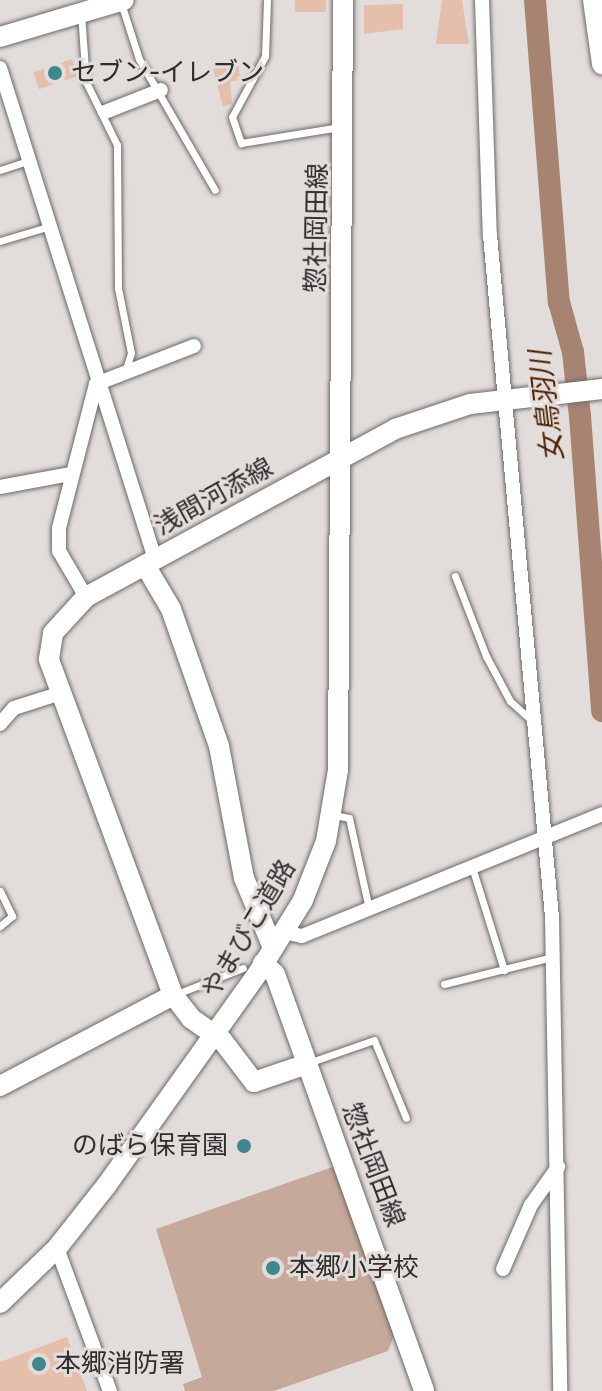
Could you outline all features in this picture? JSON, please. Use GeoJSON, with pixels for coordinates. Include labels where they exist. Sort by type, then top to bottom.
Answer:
{"type":"FeatureCollection","features":[{"type":"Feature","properties":{"kind":"main road","name":"惣社岡田線"},"geometry":{"type":"LineString","coordinates":[[341,457],[343,0]]}},
{"type":"Feature","properties":{"kind":"main road"},"geometry":{"type":"LineString","coordinates":[[593,0],[602,64]]}},
{"type":"Feature","properties":{"kind":"main road"},"geometry":{"type":"LineString","coordinates":[[0,37],[84,8],[122,1]]}},
{"type":"Feature","properties":{"kind":"main road","name":"浅間河添線"},"geometry":{"type":"LineString","coordinates":[[274,948],[244,878],[219,746],[171,609],[150,562],[341,457],[434,414],[509,399],[602,389]]}},
{"type":"Feature","properties":{"kind":"main road","name":"やまびこ道路"},"geometry":{"type":"LineString","coordinates":[[0,1303],[57,1248],[214,1034],[274,948],[317,868],[332,815],[338,770],[341,457]]}},
{"type":"Feature","properties":{"kind":"main road"},"geometry":{"type":"LineString","coordinates":[[150,562],[86,597],[60,619],[49,646],[61,693],[173,995],[214,1034],[254,1082],[307,1064]]}},
{"type":"Feature","properties":{"kind":"main road","name":"惣社岡田線"},"geometry":{"type":"LineString","coordinates":[[274,948],[275,974],[424,1391]]}},
{"type":"Feature","properties":{"kind":"main road"},"geometry":{"type":"LineString","coordinates":[[0,1086],[173,995]]}},
{"type":"Feature","properties":{"kind":"street"},"geometry":{"type":"LineString","coordinates":[[482,0],[490,235],[509,399],[535,723],[549,836],[558,1167],[560,1391]]}},
{"type":"Feature","properties":{"kind":"street"},"geometry":{"type":"LineString","coordinates":[[0,68],[150,562]]}},
{"type":"Feature","properties":{"kind":"street"},"geometry":{"type":"LineString","coordinates":[[105,112],[161,90]]}},
{"type":"Feature","properties":{"kind":"street"},"geometry":{"type":"LineString","coordinates":[[96,384],[194,346]]}},
{"type":"Feature","properties":{"kind":"street"},"geometry":{"type":"LineString","coordinates":[[86,597],[59,551],[70,474],[96,384]]}},
{"type":"Feature","properties":{"kind":"street"},"geometry":{"type":"LineString","coordinates":[[0,487],[70,474]]}},
{"type":"Feature","properties":{"kind":"street"},"geometry":{"type":"LineString","coordinates":[[0,724],[14,708],[61,693]]}},
{"type":"Feature","properties":{"kind":"street"},"geometry":{"type":"LineString","coordinates":[[274,948],[602,814]]}},
{"type":"Feature","properties":{"kind":"street"},"geometry":{"type":"LineString","coordinates":[[503,1269],[531,1205],[558,1167]]}},
{"type":"Feature","properties":{"kind":"street"},"geometry":{"type":"LineString","coordinates":[[57,1248],[110,1391]]}},
{"type":"Feature","properties":{"kind":"lane"},"geometry":{"type":"LineString","coordinates":[[267,0],[265,56],[232,117],[241,143],[344,126]]}},
{"type":"Feature","properties":{"kind":"lane"},"geometry":{"type":"LineString","coordinates":[[122,1],[139,59],[161,90],[215,190]]}},
{"type":"Feature","properties":{"kind":"lane"},"geometry":{"type":"LineString","coordinates":[[84,8],[86,82],[105,112],[117,145],[118,288],[131,353],[125,373]]}},
{"type":"Feature","properties":{"kind":"lane"},"geometry":{"type":"LineString","coordinates":[[0,170],[28,161]]}},
{"type":"Feature","properties":{"kind":"lane"},"geometry":{"type":"LineString","coordinates":[[0,241],[47,227]]}},
{"type":"Feature","properties":{"kind":"lane"},"geometry":{"type":"LineString","coordinates":[[455,576],[510,701],[535,723]]}},
{"type":"Feature","properties":{"kind":"lane"},"geometry":{"type":"LineString","coordinates":[[332,815],[349,818],[369,910]]}},
{"type":"Feature","properties":{"kind":"lane"},"geometry":{"type":"LineString","coordinates":[[472,867],[504,970]]}},
{"type":"Feature","properties":{"kind":"lane"},"geometry":{"type":"LineString","coordinates":[[0,891],[12,916],[0,926]]}},
{"type":"Feature","properties":{"kind":"lane"},"geometry":{"type":"LineString","coordinates":[[444,984],[552,957]]}},
{"type":"Feature","properties":{"kind":"lane"},"geometry":{"type":"LineString","coordinates":[[173,995],[243,968]]}},
{"type":"Feature","properties":{"kind":"lane"},"geometry":{"type":"LineString","coordinates":[[307,1064],[374,1040],[406,1118]]}},
{"type":"Feature","properties":{"kind":"shaded area","name":"本郷小学校"},"geometry":{"type":"Polygon","coordinates":[[[341,1164],[399,1323],[388,1351],[274,1391],[185,1391],[183,1384],[202,1377],[156,1229],[341,1164]]]}},
{"type":"Feature","properties":{"kind":"building"},"geometry":{"type":"Polygon","coordinates":[[[295,0],[326,0],[326,12],[295,12],[295,0]]]}},
{"type":"Feature","properties":{"kind":"building"},"geometry":{"type":"Polygon","coordinates":[[[442,0],[462,0],[469,44],[436,44],[442,0]]]}},
{"type":"Feature","properties":{"kind":"building"},"geometry":{"type":"Polygon","coordinates":[[[403,4],[403,29],[364,34],[364,5],[403,4]]]}},
{"type":"Feature","properties":{"kind":"building","name":"セブン-イレブン"},"geometry":{"type":"Polygon","coordinates":[[[72,59],[78,76],[39,89],[33,72],[72,59]]]}},
{"type":"Feature","properties":{"kind":"building"},"geometry":{"type":"Polygon","coordinates":[[[239,66],[240,80],[230,82],[232,103],[223,107],[213,69],[239,66]]]}},
{"type":"Feature","properties":{"kind":"building","name":"本郷消防署"},"geometry":{"type":"Polygon","coordinates":[[[67,1337],[87,1391],[0,1391],[0,1362],[67,1337]]]}},
{"type":"Feature","properties":{"kind":"waterway","name":"女鳥羽川"},"geometry":{"type":"LineString","coordinates":[[535,0],[559,302],[573,352],[580,416],[602,711]]}},
{"type":"Feature","properties":{"kind":"place","name":"セブン-イレブン"},"geometry":{"type":"Point","coordinates":[55,73]}},
{"type":"Feature","properties":{"kind":"place","name":"のばら保育園"},"geometry":{"type":"Point","coordinates":[244,1146]}},
{"type":"Feature","properties":{"kind":"place","name":"本郷小学校"},"geometry":{"type":"Point","coordinates":[273,1268]}},
{"type":"Feature","properties":{"kind":"place","name":"本郷消防署"},"geometry":{"type":"Point","coordinates":[39,1364]}}]}
